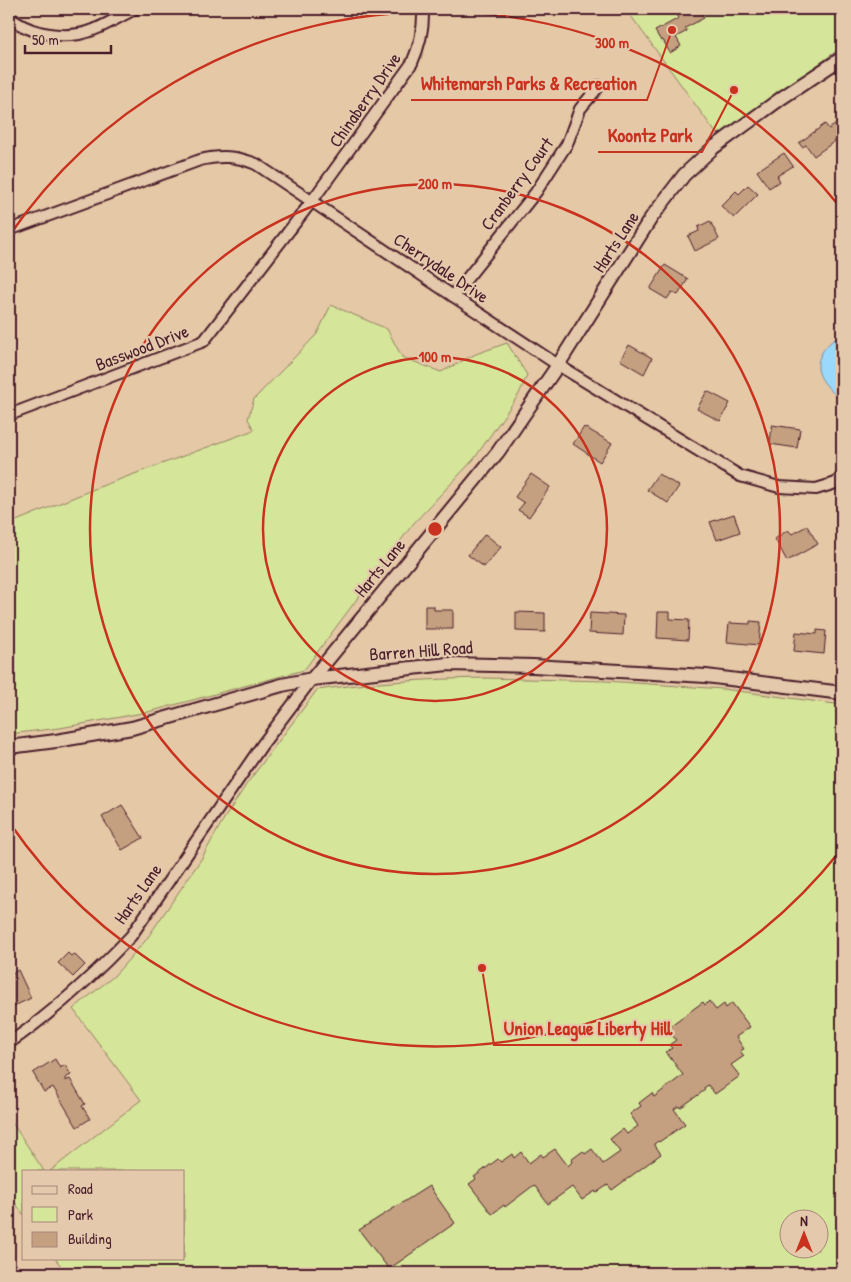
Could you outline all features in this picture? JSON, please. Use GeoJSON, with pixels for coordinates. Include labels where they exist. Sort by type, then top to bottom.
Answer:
{"type":"FeatureCollection","features":[{"type":"Feature","properties":{"kind":"street"},"geometry":{"type":"LineString","coordinates":[[9,17],[16,24],[40,32],[65,35],[79,34],[135,9]]}},
{"type":"Feature","properties":{"kind":"street","name":"Chinaberry Drive"},"geometry":{"type":"LineString","coordinates":[[312,201],[412,64],[424,28],[423,9]]}},
{"type":"Feature","properties":{"kind":"street","name":"Harts Lane"},"geometry":{"type":"LineString","coordinates":[[9,1043],[68,998],[105,964],[131,936],[262,745],[312,679],[498,452],[558,364],[651,218],[684,175],[712,148],[783,97],[842,58]]}},
{"type":"Feature","properties":{"kind":"street","name":"Cranberry Court"},"geometry":{"type":"LineString","coordinates":[[453,296],[536,192],[567,144],[580,109],[599,86]]}},
{"type":"Feature","properties":{"kind":"street","name":"Cherrydale Drive"},"geometry":{"type":"LineString","coordinates":[[9,230],[191,163],[213,157],[238,157],[256,164],[558,364],[740,476],[779,487],[816,489],[836,483],[842,476]]}},
{"type":"Feature","properties":{"kind":"street","name":"Basswood Drive"},"geometry":{"type":"LineString","coordinates":[[9,415],[204,341],[312,201]]}},
{"type":"Feature","properties":{"kind":"street","name":"Barren Hill Road"},"geometry":{"type":"LineString","coordinates":[[9,747],[132,728],[312,679],[448,664],[514,665],[706,676],[842,693]]}},
{"type":"Feature","properties":{"kind":"green space"},"geometry":{"type":"Polygon","coordinates":[[[626,9],[842,9],[842,47],[723,134],[716,133],[626,9]]]}},
{"type":"Feature","properties":{"kind":"green space"},"geometry":{"type":"Polygon","coordinates":[[[331,305],[387,329],[402,357],[441,372],[476,354],[507,343],[527,375],[519,394],[474,459],[413,524],[304,670],[148,712],[60,728],[9,734],[9,524],[99,487],[254,430],[248,419],[254,399],[317,334],[331,305]]]}},
{"type":"Feature","properties":{"kind":"green space"},"geometry":{"type":"Polygon","coordinates":[[[485,678],[606,681],[723,689],[842,705],[842,1273],[66,1273],[56,1260],[185,1260],[185,1170],[51,1170],[141,1100],[73,1009],[114,976],[146,940],[202,858],[246,785],[317,690],[380,683],[485,678]]]}},
{"type":"Feature","properties":{"kind":"green space"},"geometry":{"type":"Polygon","coordinates":[[[9,1118],[43,1170],[22,1170],[22,1212],[9,1195],[9,1118]]]}},
{"type":"Feature","properties":{"kind":"water"},"geometry":{"type":"Polygon","coordinates":[[[842,336],[842,401],[826,385],[818,366],[819,359],[825,348],[836,338],[842,336]]]}},
{"type":"Feature","properties":{"kind":"building"},"geometry":{"type":"Polygon","coordinates":[[[684,9],[699,9],[704,18],[685,28],[687,31],[676,37],[681,46],[670,53],[663,40],[661,41],[655,31],[679,18],[676,13],[684,9]]]}},
{"type":"Feature","properties":{"kind":"building"},"geometry":{"type":"Polygon","coordinates":[[[825,124],[829,129],[836,124],[842,136],[814,156],[806,145],[802,147],[799,143],[825,124]]]}},
{"type":"Feature","properties":{"kind":"building"},"geometry":{"type":"Polygon","coordinates":[[[784,153],[793,166],[777,176],[780,181],[769,188],[757,171],[784,153]]]}},
{"type":"Feature","properties":{"kind":"building"},"geometry":{"type":"Polygon","coordinates":[[[748,185],[758,194],[734,218],[721,206],[736,191],[739,194],[748,185]]]}},
{"type":"Feature","properties":{"kind":"building"},"geometry":{"type":"Polygon","coordinates":[[[710,221],[719,239],[695,251],[688,236],[699,231],[698,227],[710,221]]]}},
{"type":"Feature","properties":{"kind":"building"},"geometry":{"type":"Polygon","coordinates":[[[665,265],[688,279],[678,295],[672,292],[667,299],[650,289],[665,265]]]}},
{"type":"Feature","properties":{"kind":"building"},"geometry":{"type":"Polygon","coordinates":[[[629,345],[652,358],[644,374],[620,360],[629,345]]]}},
{"type":"Feature","properties":{"kind":"building"},"geometry":{"type":"Polygon","coordinates":[[[707,391],[730,403],[720,421],[697,409],[707,391]]]}},
{"type":"Feature","properties":{"kind":"building"},"geometry":{"type":"Polygon","coordinates":[[[772,425],[800,429],[797,448],[770,444],[772,425]]]}},
{"type":"Feature","properties":{"kind":"building"},"geometry":{"type":"Polygon","coordinates":[[[584,427],[612,443],[600,462],[573,444],[584,427]]]}},
{"type":"Feature","properties":{"kind":"building"},"geometry":{"type":"Polygon","coordinates":[[[531,474],[550,487],[529,517],[518,510],[524,503],[515,497],[531,474]]]}},
{"type":"Feature","properties":{"kind":"building"},"geometry":{"type":"Polygon","coordinates":[[[658,474],[679,486],[668,503],[647,490],[658,474]]]}},
{"type":"Feature","properties":{"kind":"building"},"geometry":{"type":"Polygon","coordinates":[[[734,514],[740,532],[717,540],[710,522],[734,514]]]}},
{"type":"Feature","properties":{"kind":"building"},"geometry":{"type":"Polygon","coordinates":[[[807,526],[818,544],[787,561],[775,539],[788,530],[792,534],[807,526]]]}},
{"type":"Feature","properties":{"kind":"building"},"geometry":{"type":"Polygon","coordinates":[[[485,534],[501,547],[484,567],[468,555],[485,534]]]}},
{"type":"Feature","properties":{"kind":"building"},"geometry":{"type":"Polygon","coordinates":[[[425,606],[434,606],[434,610],[453,610],[453,629],[425,629],[425,606]]]}},
{"type":"Feature","properties":{"kind":"building"},"geometry":{"type":"Polygon","coordinates":[[[516,612],[545,613],[545,632],[516,631],[516,612]]]}},
{"type":"Feature","properties":{"kind":"building"},"geometry":{"type":"Polygon","coordinates":[[[658,612],[670,612],[670,619],[689,620],[688,640],[657,638],[658,612]]]}},
{"type":"Feature","properties":{"kind":"building"},"geometry":{"type":"Polygon","coordinates":[[[590,613],[624,615],[623,635],[589,633],[590,613]]]}},
{"type":"Feature","properties":{"kind":"building"},"geometry":{"type":"Polygon","coordinates":[[[750,621],[761,622],[759,645],[727,642],[729,623],[750,624],[750,621]]]}},
{"type":"Feature","properties":{"kind":"building"},"geometry":{"type":"Polygon","coordinates":[[[817,630],[826,631],[824,654],[794,651],[796,632],[817,634],[817,630]]]}},
{"type":"Feature","properties":{"kind":"building"},"geometry":{"type":"Polygon","coordinates":[[[122,805],[143,838],[122,850],[102,817],[122,805]]]}},
{"type":"Feature","properties":{"kind":"building"},"geometry":{"type":"Polygon","coordinates":[[[68,953],[71,956],[74,954],[85,965],[73,977],[58,963],[68,953]]]}},
{"type":"Feature","properties":{"kind":"building"},"geometry":{"type":"Polygon","coordinates":[[[18,970],[31,998],[12,1007],[9,1000],[9,975],[18,970]]]}},
{"type":"Feature","properties":{"kind":"building"},"geometry":{"type":"Polygon","coordinates":[[[709,1001],[716,1010],[724,1004],[726,1008],[732,1003],[750,1027],[736,1037],[744,1049],[740,1051],[744,1056],[731,1065],[740,1076],[715,1094],[708,1085],[704,1088],[705,1090],[680,1108],[679,1106],[674,1109],[685,1124],[654,1144],[661,1154],[612,1190],[608,1185],[582,1200],[572,1187],[548,1204],[534,1185],[505,1207],[504,1205],[492,1214],[469,1184],[476,1179],[474,1177],[498,1159],[501,1162],[512,1154],[514,1158],[521,1152],[529,1163],[541,1154],[543,1157],[555,1149],[568,1166],[572,1162],[571,1160],[583,1151],[585,1154],[592,1149],[603,1164],[620,1152],[610,1139],[623,1129],[627,1134],[638,1126],[630,1114],[641,1106],[639,1103],[652,1093],[654,1097],[683,1075],[666,1052],[672,1048],[669,1045],[676,1040],[667,1028],[703,1002],[705,1005],[709,1001]]]}},
{"type":"Feature","properties":{"kind":"building"},"geometry":{"type":"Polygon","coordinates":[[[55,1059],[60,1068],[65,1065],[71,1075],[65,1078],[65,1081],[70,1079],[85,1104],[82,1106],[90,1119],[77,1127],[53,1087],[44,1092],[33,1073],[55,1059]]]}},
{"type":"Feature","properties":{"kind":"building"},"geometry":{"type":"Polygon","coordinates":[[[429,1186],[455,1223],[389,1269],[359,1230],[429,1186]]]}},
{"type":"Feature","properties":{"kind":"place","name":"Whitemarsh Parks & Recreation"},"geometry":{"type":"Point","coordinates":[672,30]}},
{"type":"Feature","properties":{"kind":"place","name":"Koontz Park"},"geometry":{"type":"Point","coordinates":[734,90]}},
{"type":"Feature","properties":{"kind":"place","name":"Union League Liberty Hill"},"geometry":{"type":"Point","coordinates":[482,968]}}]}
